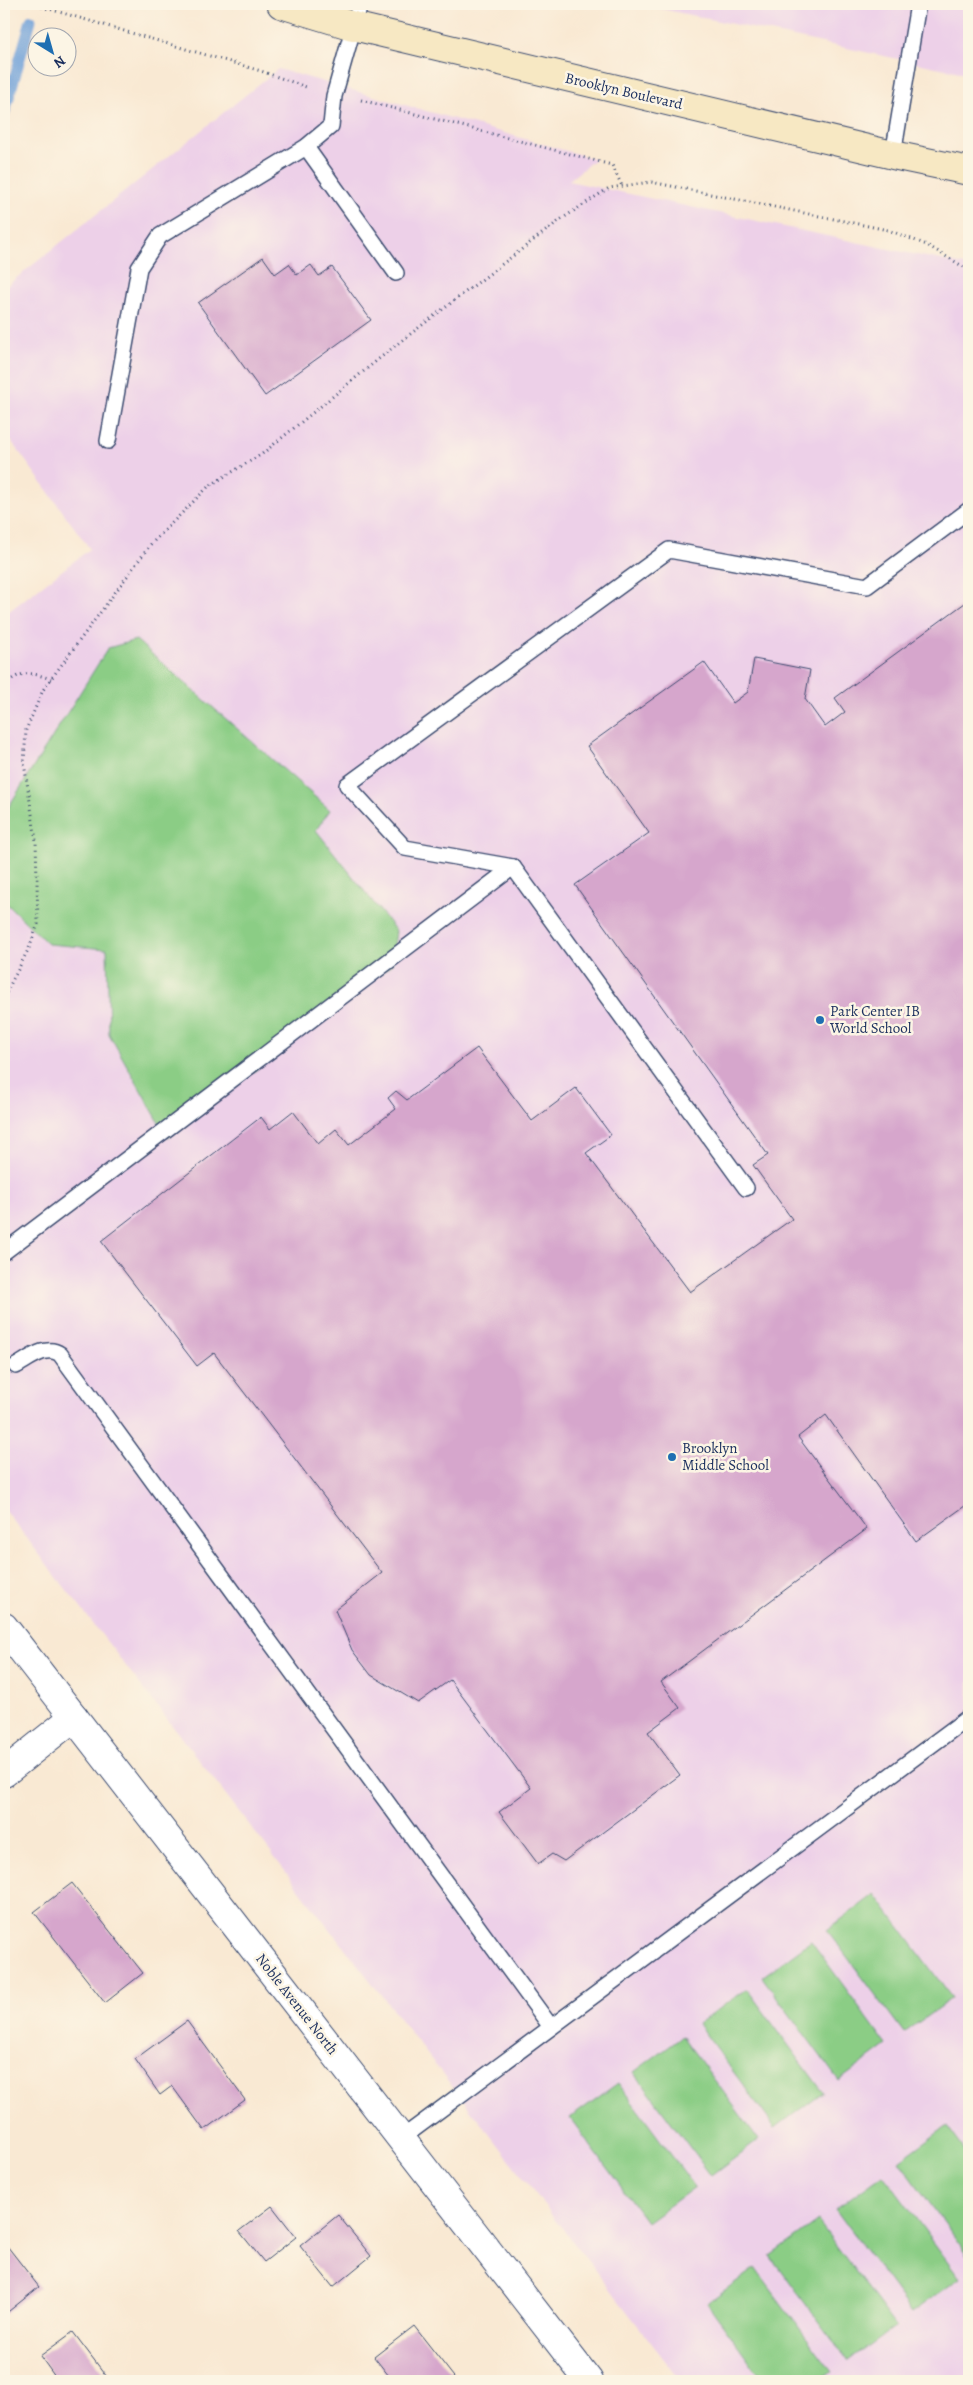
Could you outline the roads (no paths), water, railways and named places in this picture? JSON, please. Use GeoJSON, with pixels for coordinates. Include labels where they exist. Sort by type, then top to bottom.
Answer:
{"type":"FeatureCollection","features":[{"type":"Feature","properties":{"kind":"main road","name":"Brooklyn Boulevard"},"geometry":{"type":"LineString","coordinates":[[280,4],[357,15],[894,155],[969,171]]}},
{"type":"Feature","properties":{"kind":"street","name":"Noble Avenue North"},"geometry":{"type":"LineString","coordinates":[[4,1627],[590,2381]]}},
{"type":"Feature","properties":{"kind":"street"},"geometry":{"type":"LineString","coordinates":[[4,1773],[74,1718]]}},
{"type":"Feature","properties":{"kind":"lane"},"geometry":{"type":"LineString","coordinates":[[894,155],[918,4]]}},
{"type":"Feature","properties":{"kind":"lane"},"geometry":{"type":"LineString","coordinates":[[108,441],[139,268],[160,236],[306,147],[331,126],[334,96],[357,15]]}},
{"type":"Feature","properties":{"kind":"lane"},"geometry":{"type":"LineString","coordinates":[[306,147],[396,273]]}},
{"type":"Feature","properties":{"kind":"lane"},"geometry":{"type":"LineString","coordinates":[[746,1188],[513,867],[404,848],[347,786],[669,550],[867,586],[969,510]]}},
{"type":"Feature","properties":{"kind":"lane"},"geometry":{"type":"LineString","coordinates":[[4,1252],[513,867]]}},
{"type":"Feature","properties":{"kind":"lane"},"geometry":{"type":"LineString","coordinates":[[16,1366],[47,1349],[54,1349],[60,1354],[551,2027]]}},
{"type":"Feature","properties":{"kind":"lane"},"geometry":{"type":"LineString","coordinates":[[402,2138],[969,1717]]}},
{"type":"Feature","properties":{"kind":"waterway"},"geometry":{"type":"LineString","coordinates":[[4,115],[31,20]]}},
{"type":"Feature","properties":{"kind":"place","name":"Park Center IB World School"},"geometry":{"type":"Point","coordinates":[820,1020]}},
{"type":"Feature","properties":{"kind":"place","name":"Brooklyn Middle School"},"geometry":{"type":"Point","coordinates":[672,1457]}}]}
